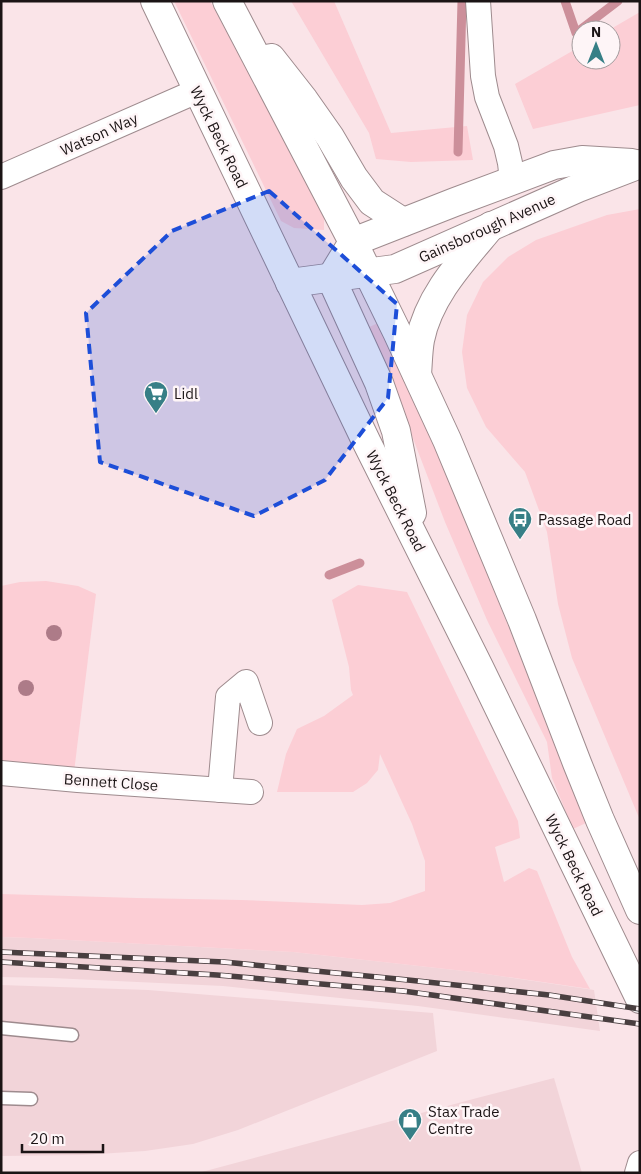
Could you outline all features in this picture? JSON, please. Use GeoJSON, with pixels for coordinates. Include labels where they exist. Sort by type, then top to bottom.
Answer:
{"type":"FeatureCollection","features":[{"type":"Feature","properties":{"kind":"main road","name":"Wyck Beck Road"},"geometry":{"type":"LineString","coordinates":[[155,1],[367,442],[640,999]]}},
{"type":"Feature","properties":{"kind":"main road"},"geometry":{"type":"LineString","coordinates":[[227,2],[304,100],[330,137],[354,178],[372,202],[403,222]]}},
{"type":"Feature","properties":{"kind":"main road"},"geometry":{"type":"LineString","coordinates":[[227,2],[353,242],[447,440],[522,620],[577,763],[640,910]]}},
{"type":"Feature","properties":{"kind":"main road","name":"Gainsborough Avenue"},"geometry":{"type":"LineString","coordinates":[[353,242],[554,165],[582,160],[640,164]]}},
{"type":"Feature","properties":{"kind":"main road","name":"Gainsborough Avenue"},"geometry":{"type":"LineString","coordinates":[[290,283],[395,269],[578,188],[640,164]]}},
{"type":"Feature","properties":{"kind":"main road"},"geometry":{"type":"LineString","coordinates":[[416,374],[420,339],[429,313],[442,288],[455,269],[491,226]]}},
{"type":"Feature","properties":{"kind":"main road"},"geometry":{"type":"LineString","coordinates":[[353,242],[331,278],[379,383],[396,431],[420,549]]}},
{"type":"Feature","properties":{"kind":"street"},"geometry":{"type":"LineString","coordinates":[[478,1],[483,76],[487,97],[506,146],[512,180]]}},
{"type":"Feature","properties":{"kind":"street","name":"Watson Way"},"geometry":{"type":"LineString","coordinates":[[1,177],[197,91]]}},
{"type":"Feature","properties":{"kind":"street"},"geometry":{"type":"LineString","coordinates":[[220,790],[228,697],[246,682],[260,723]]}},
{"type":"Feature","properties":{"kind":"street","name":"Bennett Close"},"geometry":{"type":"LineString","coordinates":[[1,774],[251,792]]}},
{"type":"Feature","properties":{"kind":"street"},"geometry":{"type":"LineString","coordinates":[[637,1173],[640,1162]]}},
{"type":"Feature","properties":{"kind":"lane"},"geometry":{"type":"LineString","coordinates":[[1,1028],[72,1035]]}},
{"type":"Feature","properties":{"kind":"lane"},"geometry":{"type":"LineString","coordinates":[[1,1098],[31,1099]]}},
{"type":"Feature","properties":{"kind":"highlighted area"},"geometry":{"type":"Polygon","coordinates":[[[269,191],[397,304],[388,398],[325,480],[254,516],[100,462],[86,313],[172,231],[269,191]]]}},
{"type":"Feature","properties":{"kind":"shaded area"},"geometry":{"type":"Polygon","coordinates":[[[174,1],[210,1],[313,190],[324,218],[324,230],[294,228],[281,221],[174,1]]]}},
{"type":"Feature","properties":{"kind":"shaded area"},"geometry":{"type":"Polygon","coordinates":[[[291,1],[334,1],[391,133],[467,126],[473,160],[411,162],[376,159],[369,133],[291,1]]]}},
{"type":"Feature","properties":{"kind":"shaded area"},"geometry":{"type":"Polygon","coordinates":[[[640,12],[640,105],[533,129],[515,84],[571,52],[571,70],[621,70],[621,23],[640,12]]]}},
{"type":"Feature","properties":{"kind":"shaded area"},"geometry":{"type":"Polygon","coordinates":[[[640,209],[640,820],[572,658],[558,604],[547,532],[525,472],[486,427],[467,388],[462,352],[467,315],[483,282],[508,257],[536,240],[607,215],[640,209]]]}},
{"type":"Feature","properties":{"kind":"shaded area"},"geometry":{"type":"Polygon","coordinates":[[[378,323],[449,479],[586,823],[573,829],[552,778],[547,742],[487,620],[445,522],[396,394],[365,329],[378,323]]]}},
{"type":"Feature","properties":{"kind":"shaded area"},"geometry":{"type":"Polygon","coordinates":[[[46,581],[78,586],[96,594],[74,772],[1,763],[1,586],[20,582],[46,581]]]}},
{"type":"Feature","properties":{"kind":"shaded area"},"geometry":{"type":"Polygon","coordinates":[[[358,585],[407,592],[518,821],[520,838],[495,847],[504,882],[529,868],[537,871],[572,957],[590,989],[473,972],[293,952],[1,937],[1,894],[362,905],[390,903],[425,891],[425,861],[412,824],[380,754],[378,770],[367,783],[353,792],[277,792],[286,754],[297,729],[324,716],[353,695],[349,667],[332,600],[358,585]]]}},
{"type":"Feature","properties":{"kind":"shaded area"},"geometry":{"type":"Polygon","coordinates":[[[1,937],[293,952],[473,972],[594,990],[600,1031],[418,1006],[223,986],[1,977],[1,937]]]}},
{"type":"Feature","properties":{"kind":"shaded area"},"geometry":{"type":"Polygon","coordinates":[[[1,985],[148,990],[433,1013],[437,1051],[238,1130],[193,1144],[145,1151],[83,1155],[1,1156],[1,985]]]}},
{"type":"Feature","properties":{"kind":"shaded area"},"geometry":{"type":"Polygon","coordinates":[[[554,1078],[582,1173],[198,1173],[477,1098],[554,1078]]]}},
{"type":"Feature","properties":{"kind":"waterway"},"geometry":{"type":"LineString","coordinates":[[458,152],[462,1]]}},
{"type":"Feature","properties":{"kind":"waterway"},"geometry":{"type":"LineString","coordinates":[[565,1],[576,33],[618,1]]}},
{"type":"Feature","properties":{"kind":"waterway"},"geometry":{"type":"LineString","coordinates":[[329,575],[360,563]]}},
{"type":"Feature","properties":{"kind":"railway"},"geometry":{"type":"LineString","coordinates":[[1,952],[224,962],[549,995],[640,1009]]}},
{"type":"Feature","properties":{"kind":"railway"},"geometry":{"type":"LineString","coordinates":[[1,962],[217,975],[403,991],[640,1024]]}},
{"type":"Feature","properties":{"kind":"place","name":"Lidl"},"geometry":{"type":"Point","coordinates":[156,414]}},
{"type":"Feature","properties":{"kind":"place","name":"Passage Road"},"geometry":{"type":"Point","coordinates":[520,540]}},
{"type":"Feature","properties":{"kind":"place","name":"Stax Trade Centre"},"geometry":{"type":"Point","coordinates":[410,1141]}}]}
